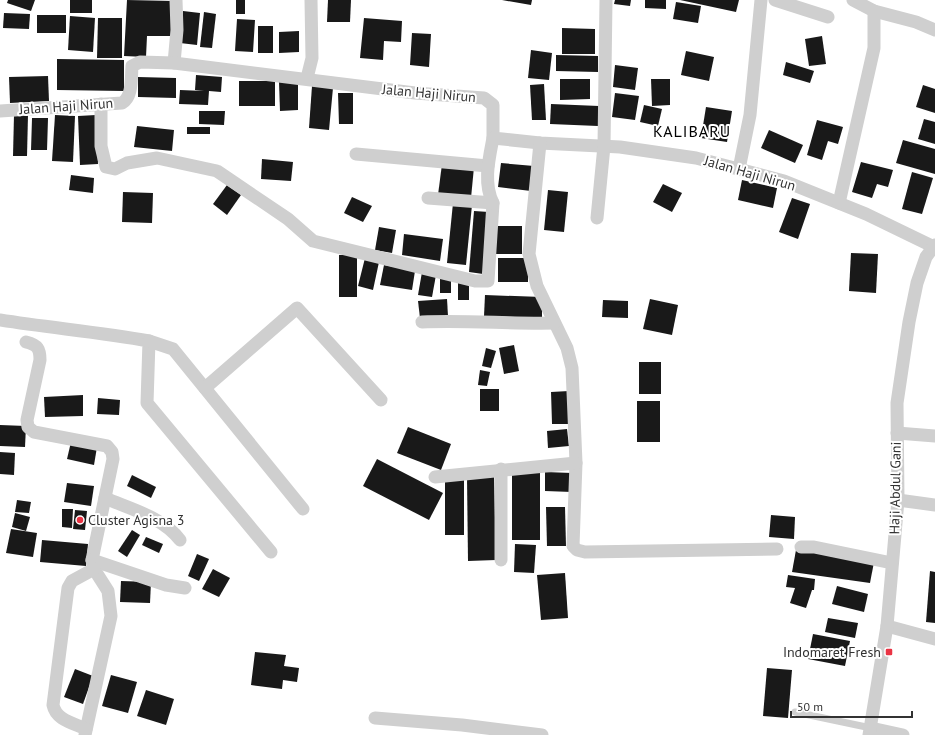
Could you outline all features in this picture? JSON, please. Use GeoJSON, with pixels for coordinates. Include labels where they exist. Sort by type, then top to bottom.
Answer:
{"type":"FeatureCollection","features":[{"type":"Feature","properties":{"kind":"street"},"geometry":{"type":"LineString","coordinates":[[174,63],[176,0]]}},
{"type":"Feature","properties":{"kind":"street"},"geometry":{"type":"LineString","coordinates":[[307,78],[312,58],[311,0]]}},
{"type":"Feature","properties":{"kind":"street"},"geometry":{"type":"LineString","coordinates":[[597,218],[604,146],[606,0]]}},
{"type":"Feature","properties":{"kind":"street"},"geometry":{"type":"LineString","coordinates":[[739,169],[750,115],[761,0]]}},
{"type":"Feature","properties":{"kind":"street"},"geometry":{"type":"LineString","coordinates":[[775,0],[828,17]]}},
{"type":"Feature","properties":{"kind":"street"},"geometry":{"type":"LineString","coordinates":[[853,0],[874,11],[916,22],[935,30]]}},
{"type":"Feature","properties":{"kind":"street"},"geometry":{"type":"LineString","coordinates":[[839,203],[874,48],[874,11]]}},
{"type":"Feature","properties":{"kind":"street","name":"Jalan Haji Nirun"},"geometry":{"type":"LineString","coordinates":[[0,111],[122,103],[127,101],[129,96],[132,66],[140,62],[174,63],[307,78],[415,93],[484,98],[493,105],[493,138],[540,143],[604,146],[644,150],[696,158],[784,181],[902,230],[934,246]]}},
{"type":"Feature","properties":{"kind":"street"},"geometry":{"type":"LineString","coordinates":[[101,104],[101,146],[106,167],[114,169],[127,163],[157,158],[217,171],[288,219],[314,241],[475,281],[488,281],[493,203],[488,192],[488,166],[493,138]]}},
{"type":"Feature","properties":{"kind":"street"},"geometry":{"type":"LineString","coordinates":[[540,143],[529,254],[537,286],[567,348],[572,368],[576,463],[573,546],[577,550],[609,552],[777,549]]}},
{"type":"Feature","properties":{"kind":"street"},"geometry":{"type":"LineString","coordinates":[[356,154],[488,166]]}},
{"type":"Feature","properties":{"kind":"street"},"geometry":{"type":"LineString","coordinates":[[428,198],[493,203]]}},
{"type":"Feature","properties":{"kind":"street","name":"Haji Abdul Gani"},"geometry":{"type":"LineString","coordinates":[[870,732],[887,626],[898,500],[897,403],[909,322],[917,283],[926,257],[934,246]]}},
{"type":"Feature","properties":{"kind":"street"},"geometry":{"type":"LineString","coordinates":[[205,388],[297,308],[381,400]]}},
{"type":"Feature","properties":{"kind":"street"},"geometry":{"type":"LineString","coordinates":[[0,320],[74,331],[109,334],[149,341],[173,349],[303,509]]}},
{"type":"Feature","properties":{"kind":"street"},"geometry":{"type":"LineString","coordinates":[[422,322],[454,320],[523,324],[554,323]]}},
{"type":"Feature","properties":{"kind":"street"},"geometry":{"type":"LineString","coordinates":[[149,341],[147,403],[271,552]]}},
{"type":"Feature","properties":{"kind":"street"},"geometry":{"type":"LineString","coordinates":[[26,342],[36,345],[40,351],[27,420],[28,427],[34,432],[99,443],[107,446],[112,452],[113,460],[93,564],[108,591],[111,616],[85,732],[54,712],[53,705],[68,588],[72,580],[93,564]]}},
{"type":"Feature","properties":{"kind":"street"},"geometry":{"type":"LineString","coordinates":[[897,433],[935,436]]}},
{"type":"Feature","properties":{"kind":"street"},"geometry":{"type":"LineString","coordinates":[[435,477],[501,469],[576,463]]}},
{"type":"Feature","properties":{"kind":"street"},"geometry":{"type":"LineString","coordinates":[[501,469],[501,560]]}},
{"type":"Feature","properties":{"kind":"street"},"geometry":{"type":"LineString","coordinates":[[105,498],[171,528],[180,540]]}},
{"type":"Feature","properties":{"kind":"street"},"geometry":{"type":"LineString","coordinates":[[898,500],[935,505]]}},
{"type":"Feature","properties":{"kind":"street"},"geometry":{"type":"LineString","coordinates":[[801,547],[814,547],[892,562]]}},
{"type":"Feature","properties":{"kind":"street"},"geometry":{"type":"LineString","coordinates":[[93,564],[166,585],[185,588]]}},
{"type":"Feature","properties":{"kind":"street"},"geometry":{"type":"LineString","coordinates":[[887,626],[935,639]]}},
{"type":"Feature","properties":{"kind":"street"},"geometry":{"type":"LineString","coordinates":[[375,718],[462,730],[542,735]]}},
{"type":"Feature","properties":{"kind":"street"},"geometry":{"type":"LineString","coordinates":[[870,732],[902,735]]}},
{"type":"Feature","properties":{"kind":"lane"},"geometry":{"type":"LineString","coordinates":[[795,712],[870,732]]}},
{"type":"Feature","properties":{"kind":"building"},"geometry":{"type":"Polygon","coordinates":[[[8,0],[35,0],[31,11],[7,3],[8,0]]]}},
{"type":"Feature","properties":{"kind":"building"},"geometry":{"type":"Polygon","coordinates":[[[70,0],[92,0],[92,13],[70,13],[70,0]]]}},
{"type":"Feature","properties":{"kind":"building"},"geometry":{"type":"Polygon","coordinates":[[[127,0],[174,1],[172,36],[147,36],[146,57],[124,56],[127,0]]]}},
{"type":"Feature","properties":{"kind":"building"},"geometry":{"type":"Polygon","coordinates":[[[236,0],[245,0],[245,14],[236,14],[236,0]]]}},
{"type":"Feature","properties":{"kind":"building"},"geometry":{"type":"Polygon","coordinates":[[[328,0],[351,0],[350,22],[327,22],[328,0]]]}},
{"type":"Feature","properties":{"kind":"building"},"geometry":{"type":"Polygon","coordinates":[[[502,0],[532,0],[531,5],[502,0]]]}},
{"type":"Feature","properties":{"kind":"building"},"geometry":{"type":"Polygon","coordinates":[[[615,0],[631,0],[630,6],[614,4],[615,0]]]}},
{"type":"Feature","properties":{"kind":"building"},"geometry":{"type":"Polygon","coordinates":[[[645,0],[666,0],[666,9],[645,8],[645,0]]]}},
{"type":"Feature","properties":{"kind":"building"},"geometry":{"type":"Polygon","coordinates":[[[680,0],[739,0],[736,12],[680,0]]]}},
{"type":"Feature","properties":{"kind":"building"},"geometry":{"type":"Polygon","coordinates":[[[676,2],[701,6],[698,23],[673,19],[676,2]]]}},
{"type":"Feature","properties":{"kind":"building"},"geometry":{"type":"Polygon","coordinates":[[[183,11],[200,13],[197,45],[180,43],[183,11]]]}},
{"type":"Feature","properties":{"kind":"building"},"geometry":{"type":"Polygon","coordinates":[[[204,12],[216,14],[212,48],[200,47],[204,12]]]}},
{"type":"Feature","properties":{"kind":"building"},"geometry":{"type":"Polygon","coordinates":[[[4,13],[30,14],[29,29],[3,28],[4,13]]]}},
{"type":"Feature","properties":{"kind":"building"},"geometry":{"type":"Polygon","coordinates":[[[37,15],[66,15],[66,33],[37,33],[37,15]]]}},
{"type":"Feature","properties":{"kind":"building"},"geometry":{"type":"Polygon","coordinates":[[[70,16],[95,18],[93,52],[68,50],[70,16]]]}},
{"type":"Feature","properties":{"kind":"building"},"geometry":{"type":"Polygon","coordinates":[[[98,18],[122,18],[122,58],[97,58],[98,18]]]}},
{"type":"Feature","properties":{"kind":"building"},"geometry":{"type":"Polygon","coordinates":[[[364,18],[402,21],[401,42],[384,41],[383,60],[360,58],[364,18]]]}},
{"type":"Feature","properties":{"kind":"building"},"geometry":{"type":"Polygon","coordinates":[[[237,19],[255,20],[253,52],[235,51],[237,19]]]}},
{"type":"Feature","properties":{"kind":"building"},"geometry":{"type":"Polygon","coordinates":[[[258,26],[273,26],[273,53],[258,53],[258,26]]]}},
{"type":"Feature","properties":{"kind":"building"},"geometry":{"type":"Polygon","coordinates":[[[562,28],[595,29],[595,54],[562,54],[562,28]]]}},
{"type":"Feature","properties":{"kind":"building"},"geometry":{"type":"Polygon","coordinates":[[[299,31],[299,52],[279,53],[279,32],[299,31]]]}},
{"type":"Feature","properties":{"kind":"building"},"geometry":{"type":"Polygon","coordinates":[[[412,33],[431,34],[429,67],[410,65],[412,33]]]}},
{"type":"Feature","properties":{"kind":"building"},"geometry":{"type":"Polygon","coordinates":[[[822,36],[826,64],[809,66],[805,39],[822,36]]]}},
{"type":"Feature","properties":{"kind":"building"},"geometry":{"type":"Polygon","coordinates":[[[531,50],[552,53],[549,80],[528,78],[531,50]]]}},
{"type":"Feature","properties":{"kind":"building"},"geometry":{"type":"Polygon","coordinates":[[[686,51],[714,57],[709,81],[681,75],[686,51]]]}},
{"type":"Feature","properties":{"kind":"building"},"geometry":{"type":"Polygon","coordinates":[[[556,55],[598,56],[598,72],[556,71],[556,55]]]}},
{"type":"Feature","properties":{"kind":"building"},"geometry":{"type":"Polygon","coordinates":[[[57,59],[124,60],[124,91],[57,90],[57,59]]]}},
{"type":"Feature","properties":{"kind":"building"},"geometry":{"type":"Polygon","coordinates":[[[786,62],[814,71],[810,83],[783,75],[786,62]]]}},
{"type":"Feature","properties":{"kind":"building"},"geometry":{"type":"Polygon","coordinates":[[[615,65],[638,68],[635,90],[613,87],[615,65]]]}},
{"type":"Feature","properties":{"kind":"building"},"geometry":{"type":"Polygon","coordinates":[[[196,75],[222,77],[221,92],[209,91],[208,105],[179,104],[180,90],[204,91],[195,90],[196,75]]]}},
{"type":"Feature","properties":{"kind":"building"},"geometry":{"type":"Polygon","coordinates":[[[48,76],[49,101],[10,103],[9,77],[48,76]]]}},
{"type":"Feature","properties":{"kind":"building"},"geometry":{"type":"Polygon","coordinates":[[[138,77],[176,78],[176,98],[138,97],[138,77]]]}},
{"type":"Feature","properties":{"kind":"building"},"geometry":{"type":"Polygon","coordinates":[[[560,79],[590,79],[590,99],[560,100],[560,79]]]}},
{"type":"Feature","properties":{"kind":"building"},"geometry":{"type":"Polygon","coordinates":[[[651,79],[670,79],[670,105],[652,106],[651,79]]]}},
{"type":"Feature","properties":{"kind":"building"},"geometry":{"type":"Polygon","coordinates":[[[239,81],[275,81],[275,106],[239,106],[239,81]]]}},
{"type":"Feature","properties":{"kind":"building"},"geometry":{"type":"Polygon","coordinates":[[[298,81],[298,110],[280,111],[279,82],[298,81]]]}},
{"type":"Feature","properties":{"kind":"building"},"geometry":{"type":"Polygon","coordinates":[[[544,84],[546,120],[532,120],[530,85],[544,84]]]}},
{"type":"Feature","properties":{"kind":"building"},"geometry":{"type":"Polygon","coordinates":[[[923,85],[935,89],[935,113],[916,107],[923,85]]]}},
{"type":"Feature","properties":{"kind":"building"},"geometry":{"type":"Polygon","coordinates":[[[312,86],[333,88],[329,130],[309,128],[312,86]]]}},
{"type":"Feature","properties":{"kind":"building"},"geometry":{"type":"Polygon","coordinates":[[[338,93],[353,93],[353,124],[339,124],[338,93]]]}},
{"type":"Feature","properties":{"kind":"building"},"geometry":{"type":"Polygon","coordinates":[[[615,93],[639,96],[635,120],[612,117],[615,93]]]}},
{"type":"Feature","properties":{"kind":"building"},"geometry":{"type":"Polygon","coordinates":[[[551,104],[599,106],[598,126],[550,124],[551,104]]]}},
{"type":"Feature","properties":{"kind":"building"},"geometry":{"type":"Polygon","coordinates":[[[644,105],[662,109],[658,126],[640,122],[644,105]]]}},
{"type":"Feature","properties":{"kind":"building"},"geometry":{"type":"Polygon","coordinates":[[[706,107],[732,111],[727,142],[701,138],[706,107]]]}},
{"type":"Feature","properties":{"kind":"building"},"geometry":{"type":"Polygon","coordinates":[[[199,111],[225,111],[224,125],[199,124],[199,111]]]}},
{"type":"Feature","properties":{"kind":"building"},"geometry":{"type":"Polygon","coordinates":[[[14,115],[28,115],[27,156],[13,156],[14,115]]]}},
{"type":"Feature","properties":{"kind":"building"},"geometry":{"type":"Polygon","coordinates":[[[55,115],[75,116],[73,162],[52,161],[55,115]]]}},
{"type":"Feature","properties":{"kind":"building"},"geometry":{"type":"Polygon","coordinates":[[[96,115],[98,164],[80,165],[78,116],[96,115]]]}},
{"type":"Feature","properties":{"kind":"building"},"geometry":{"type":"Polygon","coordinates":[[[32,118],[48,118],[47,150],[31,150],[32,118]]]}},
{"type":"Feature","properties":{"kind":"building"},"geometry":{"type":"Polygon","coordinates":[[[924,119],[935,122],[935,144],[918,139],[924,119]]]}},
{"type":"Feature","properties":{"kind":"building"},"geometry":{"type":"Polygon","coordinates":[[[817,120],[843,127],[838,144],[828,141],[822,160],[807,155],[817,120]]]}},
{"type":"Feature","properties":{"kind":"building"},"geometry":{"type":"Polygon","coordinates":[[[137,126],[174,130],[172,151],[134,147],[137,126]]]}},
{"type":"Feature","properties":{"kind":"building"},"geometry":{"type":"Polygon","coordinates":[[[187,127],[210,127],[210,134],[187,134],[187,127]]]}},
{"type":"Feature","properties":{"kind":"building"},"geometry":{"type":"Polygon","coordinates":[[[769,130],[803,145],[795,163],[761,148],[769,130]]]}},
{"type":"Feature","properties":{"kind":"building"},"geometry":{"type":"Polygon","coordinates":[[[903,140],[935,149],[935,174],[896,163],[903,140]]]}},
{"type":"Feature","properties":{"kind":"building"},"geometry":{"type":"Polygon","coordinates":[[[262,159],[293,162],[291,181],[261,179],[262,159]]]}},
{"type":"Feature","properties":{"kind":"building"},"geometry":{"type":"Polygon","coordinates":[[[861,162],[893,170],[888,187],[877,184],[872,198],[852,192],[861,162]]]}},
{"type":"Feature","properties":{"kind":"building"},"geometry":{"type":"Polygon","coordinates":[[[501,163],[534,166],[531,191],[498,187],[501,163]]]}},
{"type":"Feature","properties":{"kind":"building"},"geometry":{"type":"Polygon","coordinates":[[[442,164],[474,167],[471,198],[438,195],[442,164]]]}},
{"type":"Feature","properties":{"kind":"building"},"geometry":{"type":"Polygon","coordinates":[[[912,172],[933,178],[922,214],[902,209],[912,172]]]}},
{"type":"Feature","properties":{"kind":"building"},"geometry":{"type":"Polygon","coordinates":[[[71,175],[94,178],[93,193],[69,190],[71,175]]]}},
{"type":"Feature","properties":{"kind":"building"},"geometry":{"type":"Polygon","coordinates":[[[742,180],[777,188],[773,208],[738,200],[742,180]]]}},
{"type":"Feature","properties":{"kind":"building"},"geometry":{"type":"Polygon","coordinates":[[[663,184],[682,193],[672,212],[653,202],[663,184]]]}},
{"type":"Feature","properties":{"kind":"building"},"geometry":{"type":"Polygon","coordinates":[[[227,185],[241,195],[227,215],[213,204],[227,185]]]}},
{"type":"Feature","properties":{"kind":"building"},"geometry":{"type":"Polygon","coordinates":[[[548,190],[568,192],[564,232],[544,230],[548,190]]]}},
{"type":"Feature","properties":{"kind":"building"},"geometry":{"type":"Polygon","coordinates":[[[123,192],[153,193],[152,223],[122,222],[123,192]]]}},
{"type":"Feature","properties":{"kind":"building"},"geometry":{"type":"Polygon","coordinates":[[[352,197],[372,206],[363,222],[344,213],[352,197]]]}},
{"type":"Feature","properties":{"kind":"building"},"geometry":{"type":"Polygon","coordinates":[[[792,198],[810,204],[798,239],[779,232],[792,198]]]}},
{"type":"Feature","properties":{"kind":"building"},"geometry":{"type":"Polygon","coordinates":[[[453,203],[472,205],[466,265],[447,263],[453,203]]]}},
{"type":"Feature","properties":{"kind":"building"},"geometry":{"type":"Polygon","coordinates":[[[474,211],[489,212],[483,274],[469,272],[474,211]]]}},
{"type":"Feature","properties":{"kind":"building"},"geometry":{"type":"Polygon","coordinates":[[[495,226],[522,226],[522,254],[495,254],[495,226]]]}},
{"type":"Feature","properties":{"kind":"building"},"geometry":{"type":"Polygon","coordinates":[[[379,227],[396,230],[392,253],[375,250],[379,227]]]}},
{"type":"Feature","properties":{"kind":"building"},"geometry":{"type":"Polygon","coordinates":[[[404,234],[443,239],[440,261],[402,255],[404,234]]]}},
{"type":"Feature","properties":{"kind":"building"},"geometry":{"type":"Polygon","coordinates":[[[851,253],[878,254],[876,293],[849,291],[851,253]]]}},
{"type":"Feature","properties":{"kind":"building"},"geometry":{"type":"Polygon","coordinates":[[[339,255],[357,255],[357,297],[339,297],[339,255]]]}},
{"type":"Feature","properties":{"kind":"building"},"geometry":{"type":"Polygon","coordinates":[[[365,258],[379,262],[373,290],[358,286],[365,258]]]}},
{"type":"Feature","properties":{"kind":"building"},"geometry":{"type":"Polygon","coordinates":[[[498,258],[528,258],[528,282],[498,282],[498,258]]]}},
{"type":"Feature","properties":{"kind":"building"},"geometry":{"type":"Polygon","coordinates":[[[384,265],[415,271],[412,290],[380,285],[384,265]]]}},
{"type":"Feature","properties":{"kind":"building"},"geometry":{"type":"Polygon","coordinates":[[[422,272],[436,275],[432,297],[418,295],[422,272]]]}},
{"type":"Feature","properties":{"kind":"building"},"geometry":{"type":"Polygon","coordinates":[[[451,276],[451,293],[440,293],[440,277],[451,276]]]}},
{"type":"Feature","properties":{"kind":"building"},"geometry":{"type":"Polygon","coordinates":[[[458,280],[469,280],[469,300],[458,300],[458,280]]]}},
{"type":"Feature","properties":{"kind":"building"},"geometry":{"type":"Polygon","coordinates":[[[485,295],[542,297],[542,318],[484,316],[485,295]]]}},
{"type":"Feature","properties":{"kind":"building"},"geometry":{"type":"Polygon","coordinates":[[[447,299],[448,316],[420,318],[418,301],[447,299]]]}},
{"type":"Feature","properties":{"kind":"building"},"geometry":{"type":"Polygon","coordinates":[[[650,299],[678,305],[672,335],[643,329],[650,299]]]}},
{"type":"Feature","properties":{"kind":"building"},"geometry":{"type":"Polygon","coordinates":[[[603,300],[628,301],[628,318],[602,317],[603,300]]]}},
{"type":"Feature","properties":{"kind":"building"},"geometry":{"type":"Polygon","coordinates":[[[514,345],[519,371],[504,374],[499,348],[514,345]]]}},
{"type":"Feature","properties":{"kind":"building"},"geometry":{"type":"Polygon","coordinates":[[[486,348],[496,351],[491,368],[482,366],[486,348]]]}},
{"type":"Feature","properties":{"kind":"building"},"geometry":{"type":"Polygon","coordinates":[[[639,362],[661,362],[661,394],[639,394],[639,362]]]}},
{"type":"Feature","properties":{"kind":"building"},"geometry":{"type":"Polygon","coordinates":[[[480,370],[490,372],[487,386],[478,385],[480,370]]]}},
{"type":"Feature","properties":{"kind":"building"},"geometry":{"type":"Polygon","coordinates":[[[480,389],[499,389],[499,411],[480,411],[480,389]]]}},
{"type":"Feature","properties":{"kind":"building"},"geometry":{"type":"Polygon","coordinates":[[[569,391],[570,424],[552,424],[551,392],[569,391]]]}},
{"type":"Feature","properties":{"kind":"building"},"geometry":{"type":"Polygon","coordinates":[[[83,395],[83,416],[45,417],[44,397],[83,395]]]}},
{"type":"Feature","properties":{"kind":"building"},"geometry":{"type":"Polygon","coordinates":[[[98,398],[120,400],[119,415],[97,414],[98,398]]]}},
{"type":"Feature","properties":{"kind":"building"},"geometry":{"type":"Polygon","coordinates":[[[637,401],[660,401],[660,442],[637,442],[637,401]]]}},
{"type":"Feature","properties":{"kind":"building"},"geometry":{"type":"Polygon","coordinates":[[[0,425],[26,426],[25,447],[0,446],[0,425]]]}},
{"type":"Feature","properties":{"kind":"building"},"geometry":{"type":"Polygon","coordinates":[[[408,427],[451,444],[441,470],[397,453],[408,427]]]}},
{"type":"Feature","properties":{"kind":"building"},"geometry":{"type":"Polygon","coordinates":[[[567,429],[569,446],[548,448],[547,431],[567,429]]]}},
{"type":"Feature","properties":{"kind":"building"},"geometry":{"type":"Polygon","coordinates":[[[71,442],[97,447],[94,465],[67,459],[71,442]]]}},
{"type":"Feature","properties":{"kind":"building"},"geometry":{"type":"Polygon","coordinates":[[[0,452],[15,453],[14,475],[0,474],[0,452]]]}},
{"type":"Feature","properties":{"kind":"building"},"geometry":{"type":"Polygon","coordinates":[[[377,459],[443,493],[429,520],[363,486],[377,459]]]}},
{"type":"Feature","properties":{"kind":"building"},"geometry":{"type":"Polygon","coordinates":[[[512,472],[540,472],[540,540],[512,540],[512,472]]]}},
{"type":"Feature","properties":{"kind":"building"},"geometry":{"type":"Polygon","coordinates":[[[545,472],[572,473],[572,492],[545,491],[545,472]]]}},
{"type":"Feature","properties":{"kind":"building"},"geometry":{"type":"Polygon","coordinates":[[[132,475],[156,487],[151,498],[127,486],[132,475]]]}},
{"type":"Feature","properties":{"kind":"building"},"geometry":{"type":"Polygon","coordinates":[[[467,476],[494,476],[496,560],[468,561],[467,476]]]}},
{"type":"Feature","properties":{"kind":"building"},"geometry":{"type":"Polygon","coordinates":[[[445,479],[464,479],[464,535],[445,535],[445,479]]]}},
{"type":"Feature","properties":{"kind":"building"},"geometry":{"type":"Polygon","coordinates":[[[67,483],[94,486],[91,506],[64,502],[67,483]]]}},
{"type":"Feature","properties":{"kind":"building"},"geometry":{"type":"Polygon","coordinates":[[[17,500],[31,502],[29,513],[15,512],[17,500]]]}},
{"type":"Feature","properties":{"kind":"building"},"geometry":{"type":"Polygon","coordinates":[[[546,507],[565,507],[566,546],[547,546],[546,507]]]}},
{"type":"Feature","properties":{"kind":"building"},"geometry":{"type":"Polygon","coordinates":[[[62,509],[73,509],[72,528],[62,527],[62,509]]]}},
{"type":"Feature","properties":{"kind":"building","name":"Cluster Agisna 3"},"geometry":{"type":"Polygon","coordinates":[[[75,510],[87,511],[85,530],[73,529],[75,510]]]}},
{"type":"Feature","properties":{"kind":"building"},"geometry":{"type":"Polygon","coordinates":[[[15,513],[30,517],[26,531],[12,527],[15,513]]]}},
{"type":"Feature","properties":{"kind":"building"},"geometry":{"type":"Polygon","coordinates":[[[771,515],[795,517],[794,539],[769,537],[771,515]]]}},
{"type":"Feature","properties":{"kind":"building"},"geometry":{"type":"Polygon","coordinates":[[[11,529],[37,533],[33,557],[6,553],[11,529]]]}},
{"type":"Feature","properties":{"kind":"building"},"geometry":{"type":"Polygon","coordinates":[[[132,530],[140,535],[127,557],[118,551],[132,530]]]}},
{"type":"Feature","properties":{"kind":"building"},"geometry":{"type":"Polygon","coordinates":[[[146,537],[163,544],[159,553],[142,545],[146,537]]]}},
{"type":"Feature","properties":{"kind":"building"},"geometry":{"type":"Polygon","coordinates":[[[42,540],[88,544],[86,566],[40,562],[42,540]]]}},
{"type":"Feature","properties":{"kind":"building"},"geometry":{"type":"Polygon","coordinates":[[[515,544],[536,545],[534,573],[514,572],[515,544]]]}},
{"type":"Feature","properties":{"kind":"building"},"geometry":{"type":"Polygon","coordinates":[[[796,550],[874,562],[870,583],[792,572],[796,550]]]}},
{"type":"Feature","properties":{"kind":"building"},"geometry":{"type":"Polygon","coordinates":[[[197,554],[209,559],[199,581],[188,576],[197,554]]]}},
{"type":"Feature","properties":{"kind":"building"},"geometry":{"type":"Polygon","coordinates":[[[213,569],[230,578],[219,597],[202,589],[213,569]]]}},
{"type":"Feature","properties":{"kind":"building"},"geometry":{"type":"Polygon","coordinates":[[[930,571],[935,572],[935,623],[926,622],[930,571]]]}},
{"type":"Feature","properties":{"kind":"building"},"geometry":{"type":"Polygon","coordinates":[[[565,573],[568,618],[541,620],[537,575],[565,573]]]}},
{"type":"Feature","properties":{"kind":"building"},"geometry":{"type":"Polygon","coordinates":[[[788,575],[815,579],[814,590],[812,590],[806,608],[790,603],[795,588],[786,587],[788,575]]]}},
{"type":"Feature","properties":{"kind":"building"},"geometry":{"type":"Polygon","coordinates":[[[121,581],[151,582],[150,603],[120,602],[121,581]]]}},
{"type":"Feature","properties":{"kind":"building"},"geometry":{"type":"Polygon","coordinates":[[[837,586],[868,594],[864,612],[832,604],[837,586]]]}},
{"type":"Feature","properties":{"kind":"building"},"geometry":{"type":"Polygon","coordinates":[[[828,618],[858,623],[855,638],[825,632],[828,618]]]}},
{"type":"Feature","properties":{"kind":"building"},"geometry":{"type":"Polygon","coordinates":[[[813,634],[850,641],[845,666],[808,659],[813,634]]]}},
{"type":"Feature","properties":{"kind":"building"},"geometry":{"type":"Polygon","coordinates":[[[255,652],[286,655],[284,666],[299,668],[297,682],[283,680],[282,689],[251,685],[255,652]]]}},
{"type":"Feature","properties":{"kind":"building"},"geometry":{"type":"Polygon","coordinates":[[[767,668],[792,670],[788,718],[763,716],[767,668]]]}},
{"type":"Feature","properties":{"kind":"building"},"geometry":{"type":"Polygon","coordinates":[[[75,669],[93,676],[83,704],[64,697],[75,669]]]}},
{"type":"Feature","properties":{"kind":"building"},"geometry":{"type":"Polygon","coordinates":[[[111,675],[137,682],[128,713],[102,706],[111,675]]]}},
{"type":"Feature","properties":{"kind":"building"},"geometry":{"type":"Polygon","coordinates":[[[146,690],[174,699],[166,725],[137,716],[146,690]]]}},
{"type":"Feature","properties":{"kind":"place","name":"Cluster Agisna 3"},"geometry":{"type":"Point","coordinates":[80,520]}},
{"type":"Feature","properties":{"kind":"place","name":"Indomaret Fresh"},"geometry":{"type":"Point","coordinates":[889,652]}},
{"type":"Feature","properties":{"kind":"district","name":"KALIBARU"},"geometry":{"type":"Point","coordinates":[692,131]}}]}
